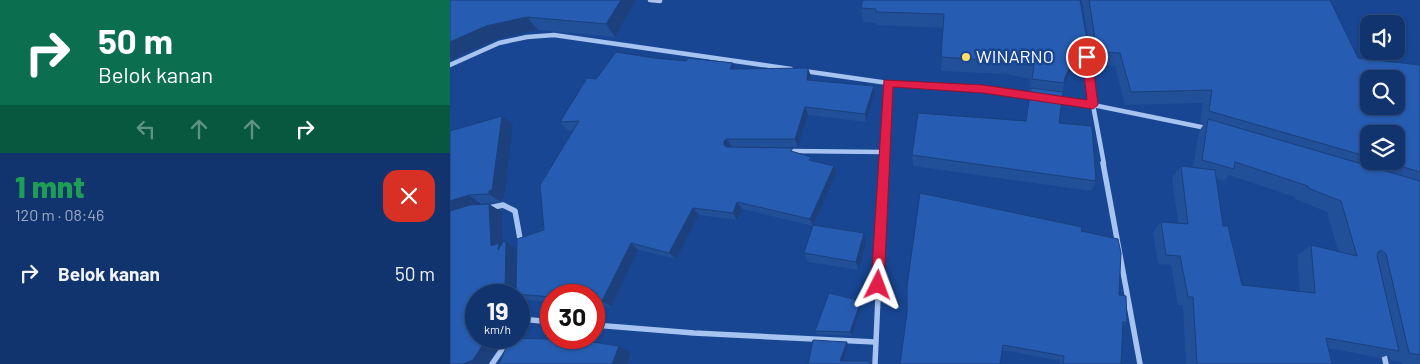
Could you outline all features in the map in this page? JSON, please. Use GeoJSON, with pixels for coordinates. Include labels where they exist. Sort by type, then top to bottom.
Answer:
{"type":"FeatureCollection","features":[{"type":"Feature","properties":{"kind":"street"},"geometry":{"type":"LineString","coordinates":[[650,0],[660,1]]}},
{"type":"Feature","properties":{"kind":"street"},"geometry":{"type":"LineString","coordinates":[[450,65],[499,44],[527,37],[554,35],[888,83],[983,89],[1038,97]]}},
{"type":"Feature","properties":{"kind":"street"},"geometry":{"type":"LineString","coordinates":[[1086,42],[1093,105],[1140,364]]}},
{"type":"Feature","properties":{"kind":"street"},"geometry":{"type":"LineString","coordinates":[[876,364],[875,342],[888,83]]}},
{"type":"Feature","properties":{"kind":"street"},"geometry":{"type":"LineString","coordinates":[[1047,98],[1093,105],[1213,130]]}},
{"type":"Feature","properties":{"kind":"street"},"geometry":{"type":"LineString","coordinates":[[780,151],[884,152]]}},
{"type":"Feature","properties":{"kind":"street"},"geometry":{"type":"LineString","coordinates":[[486,209],[503,206],[515,211],[521,233],[522,250]]}},
{"type":"Feature","properties":{"kind":"street"},"geometry":{"type":"LineString","coordinates":[[605,326],[694,333],[875,342]]}},
{"type":"Feature","properties":{"kind":"street"},"geometry":{"type":"LineString","coordinates":[[1382,346],[1386,364]]}},
{"type":"Feature","properties":{"kind":"street"},"geometry":{"type":"LineString","coordinates":[[492,364],[502,349]]}},
{"type":"Feature","properties":{"kind":"building"},"geometry":{"type":"Polygon","coordinates":[[[450,0],[621,0],[606,24],[527,17],[486,26],[450,42],[450,0]]]}},
{"type":"Feature","properties":{"kind":"building"},"geometry":{"type":"Polygon","coordinates":[[[863,0],[1080,0],[1089,51],[1078,50],[1064,83],[1032,79],[1034,66],[1007,61],[941,57],[944,14],[876,12],[876,9],[861,8],[863,0]]]}},
{"type":"Feature","properties":{"kind":"building"},"geometry":{"type":"Polygon","coordinates":[[[1089,0],[1330,0],[1360,60],[1420,65],[1420,172],[1405,168],[1405,125],[1360,125],[1360,154],[1209,111],[1212,90],[1131,92],[1120,53],[1097,52],[1089,0]]]}},
{"type":"Feature","properties":{"kind":"building"},"geometry":{"type":"Polygon","coordinates":[[[616,52],[654,58],[686,61],[688,58],[733,63],[730,69],[808,68],[807,80],[874,86],[865,114],[805,107],[795,139],[727,139],[724,141],[724,145],[727,147],[793,148],[791,151],[811,157],[809,160],[834,166],[810,219],[737,202],[733,213],[693,208],[669,253],[631,243],[605,295],[605,284],[540,284],[540,296],[530,295],[530,284],[516,284],[517,239],[544,230],[540,185],[579,121],[560,122],[587,78],[596,79],[616,52]]]}},
{"type":"Feature","properties":{"kind":"building"},"geometry":{"type":"Polygon","coordinates":[[[1031,88],[1063,92],[1059,123],[1092,126],[1096,181],[912,155],[918,113],[1026,121],[1031,88]]]}},
{"type":"Feature","properties":{"kind":"building"},"geometry":{"type":"Polygon","coordinates":[[[502,116],[492,190],[489,191],[489,194],[469,195],[450,201],[450,131],[502,116]]]}},
{"type":"Feature","properties":{"kind":"building"},"geometry":{"type":"Polygon","coordinates":[[[1208,119],[1360,163],[1360,170],[1382,170],[1420,181],[1420,355],[1409,353],[1386,254],[1381,250],[1377,256],[1399,351],[1326,338],[1332,364],[1197,364],[1193,297],[1188,297],[1180,256],[1166,255],[1161,222],[1188,224],[1181,166],[1215,170],[1223,226],[1228,226],[1242,285],[1315,293],[1311,245],[1357,256],[1341,201],[1308,188],[1308,186],[1235,162],[1234,169],[1202,160],[1208,119]]]}},
{"type":"Feature","properties":{"kind":"building"},"geometry":{"type":"Polygon","coordinates":[[[920,193],[1082,227],[1081,231],[1118,239],[1121,253],[1119,295],[1126,296],[1127,322],[1123,322],[1121,364],[1063,364],[1064,356],[1003,345],[1000,364],[900,364],[907,313],[907,286],[920,193]]]}},
{"type":"Feature","properties":{"kind":"building"},"geometry":{"type":"Polygon","coordinates":[[[489,204],[491,246],[499,243],[498,250],[503,242],[506,242],[505,284],[465,284],[465,349],[480,349],[473,360],[463,364],[450,364],[450,211],[470,205],[489,204]]]}},
{"type":"Feature","properties":{"kind":"building"},"geometry":{"type":"Polygon","coordinates":[[[813,225],[864,233],[856,262],[804,253],[813,225]]]}},
{"type":"Feature","properties":{"kind":"building"},"geometry":{"type":"Polygon","coordinates":[[[829,293],[861,301],[850,332],[815,331],[829,293]]]}},
{"type":"Feature","properties":{"kind":"building"},"geometry":{"type":"Polygon","coordinates":[[[530,339],[540,339],[540,349],[605,349],[605,344],[619,346],[612,364],[499,364],[505,349],[530,349],[530,339]]]}},
{"type":"Feature","properties":{"kind":"building"},"geometry":{"type":"Polygon","coordinates":[[[813,340],[847,342],[840,361],[869,361],[871,364],[808,364],[813,340]]]}},
{"type":"Feature","properties":{"kind":"place","name":"WINARNO"},"geometry":{"type":"Point","coordinates":[966,57]}},
{"type":"Feature","properties":{"kind":"route"},"geometry":{"type":"LineString","coordinates":[[878,285],[888,83],[983,89],[1093,105],[1087,57]]}}]}
